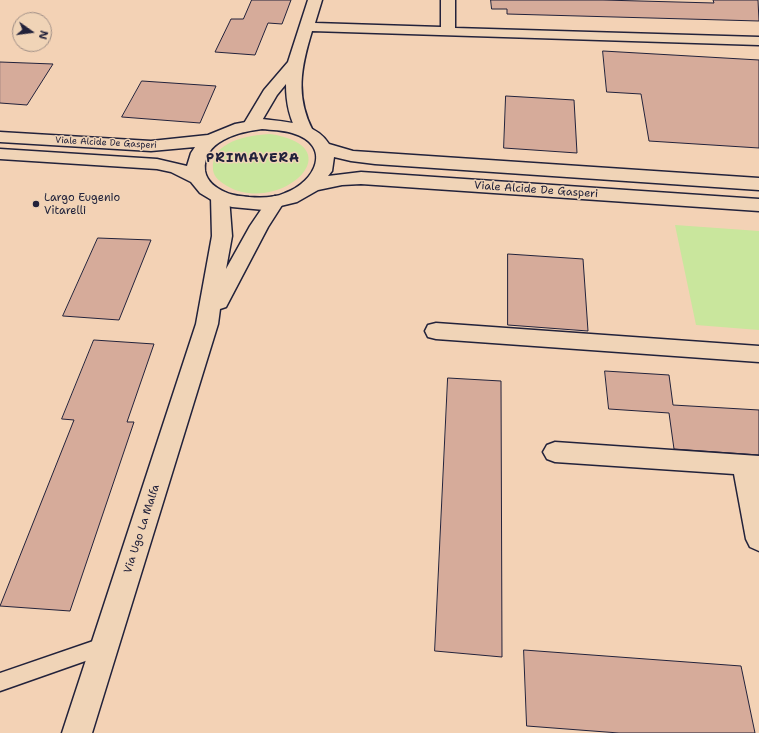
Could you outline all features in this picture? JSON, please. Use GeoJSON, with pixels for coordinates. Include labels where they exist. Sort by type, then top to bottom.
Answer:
{"type":"FeatureCollection","features":[{"type":"Feature","properties":{"kind":"street"},"geometry":{"type":"LineString","coordinates":[[251,125],[270,93],[294,63],[316,0]]}},
{"type":"Feature","properties":{"kind":"street"},"geometry":{"type":"LineString","coordinates":[[448,0],[448,32]]}},
{"type":"Feature","properties":{"kind":"street"},"geometry":{"type":"LineString","coordinates":[[308,26],[448,32],[759,40]]}},
{"type":"Feature","properties":{"kind":"street"},"geometry":{"type":"LineString","coordinates":[[294,63],[294,104],[299,122],[305,131]]}},
{"type":"Feature","properties":{"kind":"street"},"geometry":{"type":"LineString","coordinates":[[251,125],[285,125],[305,131],[316,139],[324,148],[327,160],[324,173],[313,185],[296,195],[275,202],[246,203],[220,197],[210,192],[198,178],[196,168],[197,158],[203,148],[212,140],[230,130],[251,125]]}},
{"type":"Feature","properties":{"kind":"street","name":"Viale Alcide De Gasperi"},"geometry":{"type":"LineString","coordinates":[[0,137],[151,146],[212,140]]}},
{"type":"Feature","properties":{"kind":"street","name":"Viale Alcide De Gasperi"},"geometry":{"type":"LineString","coordinates":[[324,148],[351,156],[375,160],[759,184]]}},
{"type":"Feature","properties":{"kind":"street","name":"Viale Alcide De Gasperi"},"geometry":{"type":"LineString","coordinates":[[0,154],[157,164],[176,168],[198,178]]}},
{"type":"Feature","properties":{"kind":"street","name":"Viale Alcide De Gasperi"},"geometry":{"type":"LineString","coordinates":[[313,185],[342,179],[374,179],[759,205]]}},
{"type":"Feature","properties":{"kind":"street","name":"Via Ugo La Malfa"},"geometry":{"type":"LineString","coordinates":[[77,733],[207,324],[222,236],[220,197]]}},
{"type":"Feature","properties":{"kind":"street","name":"Via Ugo La Malfa"},"geometry":{"type":"LineString","coordinates":[[207,324],[244,251],[275,202]]}},
{"type":"Feature","properties":{"kind":"street"},"geometry":{"type":"LineString","coordinates":[[436,331],[759,354]]}},
{"type":"Feature","properties":{"kind":"street"},"geometry":{"type":"LineString","coordinates":[[555,452],[751,466],[759,539]]}},
{"type":"Feature","properties":{"kind":"lane"},"geometry":{"type":"LineString","coordinates":[[0,682],[105,646]]}},
{"type":"Feature","properties":{"kind":"green space"},"geometry":{"type":"Polygon","coordinates":[[[270,134],[295,141],[307,152],[308,164],[300,176],[286,186],[268,192],[247,193],[227,186],[216,178],[213,170],[214,160],[218,152],[224,146],[242,138],[270,134]]]}},
{"type":"Feature","properties":{"kind":"green space"},"geometry":{"type":"Polygon","coordinates":[[[675,225],[759,231],[759,330],[696,325],[675,225]]]}},
{"type":"Feature","properties":{"kind":"building"},"geometry":{"type":"Polygon","coordinates":[[[252,0],[291,0],[282,24],[268,23],[255,55],[215,52],[231,19],[243,19],[252,0]]]}},
{"type":"Feature","properties":{"kind":"building"},"geometry":{"type":"Polygon","coordinates":[[[491,0],[603,0],[714,3],[713,0],[758,0],[759,21],[507,14],[507,9],[492,9],[491,0]]]}},
{"type":"Feature","properties":{"kind":"building"},"geometry":{"type":"Polygon","coordinates":[[[603,51],[759,60],[759,148],[649,141],[641,94],[607,92],[603,51]]]}},
{"type":"Feature","properties":{"kind":"building"},"geometry":{"type":"Polygon","coordinates":[[[0,62],[53,64],[27,105],[0,103],[0,62]]]}},
{"type":"Feature","properties":{"kind":"building"},"geometry":{"type":"Polygon","coordinates":[[[142,81],[216,86],[200,123],[122,117],[142,81]]]}},
{"type":"Feature","properties":{"kind":"building"},"geometry":{"type":"Polygon","coordinates":[[[506,96],[574,100],[577,153],[504,148],[506,96]]]}},
{"type":"Feature","properties":{"kind":"building"},"geometry":{"type":"Polygon","coordinates":[[[98,238],[151,240],[119,320],[63,316],[98,238]]]}},
{"type":"Feature","properties":{"kind":"building"},"geometry":{"type":"Polygon","coordinates":[[[508,254],[583,259],[588,331],[508,325],[508,254]]]}},
{"type":"Feature","properties":{"kind":"building"},"geometry":{"type":"Polygon","coordinates":[[[94,340],[154,344],[127,422],[134,422],[70,611],[0,606],[74,420],[62,419],[94,340]]]}},
{"type":"Feature","properties":{"kind":"building"},"geometry":{"type":"Polygon","coordinates":[[[605,371],[669,375],[673,405],[759,410],[759,455],[674,449],[669,413],[609,409],[605,371]]]}},
{"type":"Feature","properties":{"kind":"building"},"geometry":{"type":"Polygon","coordinates":[[[448,378],[501,381],[502,657],[435,651],[448,378]]]}},
{"type":"Feature","properties":{"kind":"building"},"geometry":{"type":"Polygon","coordinates":[[[524,650],[741,666],[755,733],[619,733],[527,726],[524,650]]]}},
{"type":"Feature","properties":{"kind":"place","name":"Largo Eugenio Vitarelli"},"geometry":{"type":"Point","coordinates":[36,204]}},
{"type":"Feature","properties":{"kind":"district","name":"PRIMAVERA"},"geometry":{"type":"Point","coordinates":[253,159]}}]}
